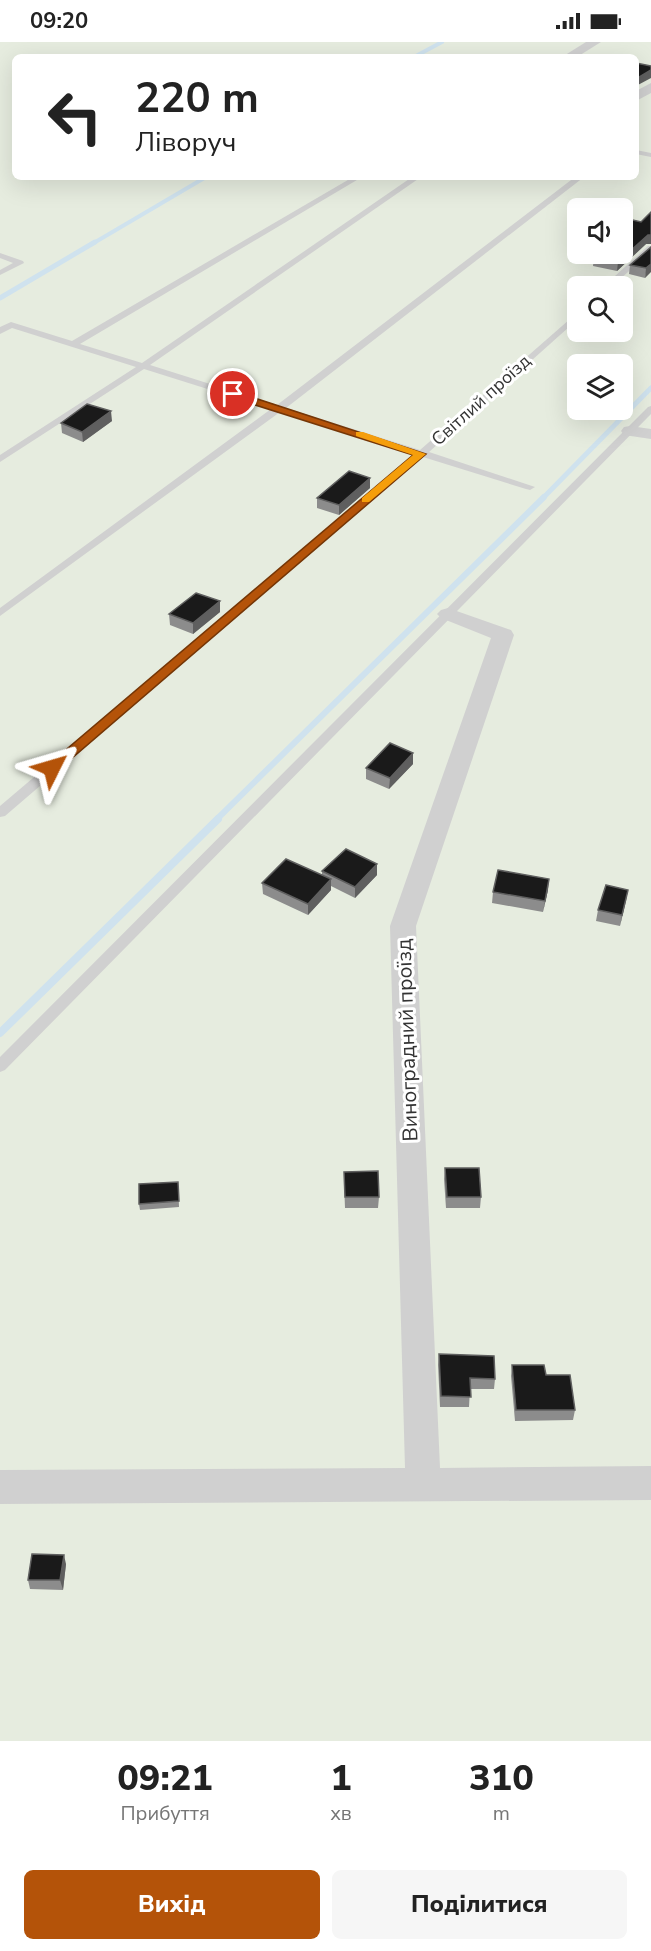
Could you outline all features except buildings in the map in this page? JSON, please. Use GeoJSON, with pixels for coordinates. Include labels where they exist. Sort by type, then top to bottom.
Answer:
{"type":"FeatureCollection","features":[{"type":"Feature","properties":{"kind":"street"},"geometry":{"type":"LineString","coordinates":[[573,54],[595,42]]}},
{"type":"Feature","properties":{"kind":"street"},"geometry":{"type":"LineString","coordinates":[[630,431],[651,434]]}},
{"type":"Feature","properties":{"kind":"street","name":"Виноградний проїзд"},"geometry":{"type":"LineString","coordinates":[[423,1484],[403,926],[503,635],[448,614]]}},
{"type":"Feature","properties":{"kind":"street"},"geometry":{"type":"LineString","coordinates":[[0,1487],[651,1483]]}},
{"type":"Feature","properties":{"kind":"lane"},"geometry":{"type":"LineString","coordinates":[[72,344],[353,180]]}},
{"type":"Feature","properties":{"kind":"lane"},"geometry":{"type":"LineString","coordinates":[[0,459],[143,366],[413,180]]}},
{"type":"Feature","properties":{"kind":"lane"},"geometry":{"type":"LineString","coordinates":[[0,613],[278,409],[576,180]]}},
{"type":"Feature","properties":{"kind":"lane"},"geometry":{"type":"LineString","coordinates":[[619,276],[651,248]]}},
{"type":"Feature","properties":{"kind":"lane"},"geometry":{"type":"LineString","coordinates":[[0,255],[20,263],[0,273]]}},
{"type":"Feature","properties":{"kind":"lane","name":"Світлий проїзд"},"geometry":{"type":"LineString","coordinates":[[0,813],[421,454],[567,324]]}},
{"type":"Feature","properties":{"kind":"lane"},"geometry":{"type":"LineString","coordinates":[[0,331],[11,325],[530,487]]}},
{"type":"Feature","properties":{"kind":"lane"},"geometry":{"type":"LineString","coordinates":[[0,1066],[651,409]]}},
{"type":"Feature","properties":{"kind":"shaded area"},"geometry":{"type":"Polygon","coordinates":[[[0,42],[651,42],[651,1741],[0,1741],[0,42]]]}},
{"type":"Feature","properties":{"kind":"waterway"},"geometry":{"type":"LineString","coordinates":[[420,54],[442,42]]}},
{"type":"Feature","properties":{"kind":"waterway"},"geometry":{"type":"LineString","coordinates":[[92,244],[201,180]]}},
{"type":"Feature","properties":{"kind":"waterway"},"geometry":{"type":"LineString","coordinates":[[0,298],[95,242]]}},
{"type":"Feature","properties":{"kind":"waterway"},"geometry":{"type":"LineString","coordinates":[[543,498],[651,388]]}},
{"type":"Feature","properties":{"kind":"waterway"},"geometry":{"type":"LineString","coordinates":[[216,820],[543,498]]}},
{"type":"Feature","properties":{"kind":"waterway"},"geometry":{"type":"LineString","coordinates":[[0,1033],[218,819]]}},
{"type":"Feature","properties":{"kind":"slow traffic"},"geometry":{"type":"LineString","coordinates":[[359,434],[421,454],[366,500]]}},
{"type":"Feature","properties":{"kind":"route"},"geometry":{"type":"LineString","coordinates":[[52,768],[421,454],[233,394]]}}]}
